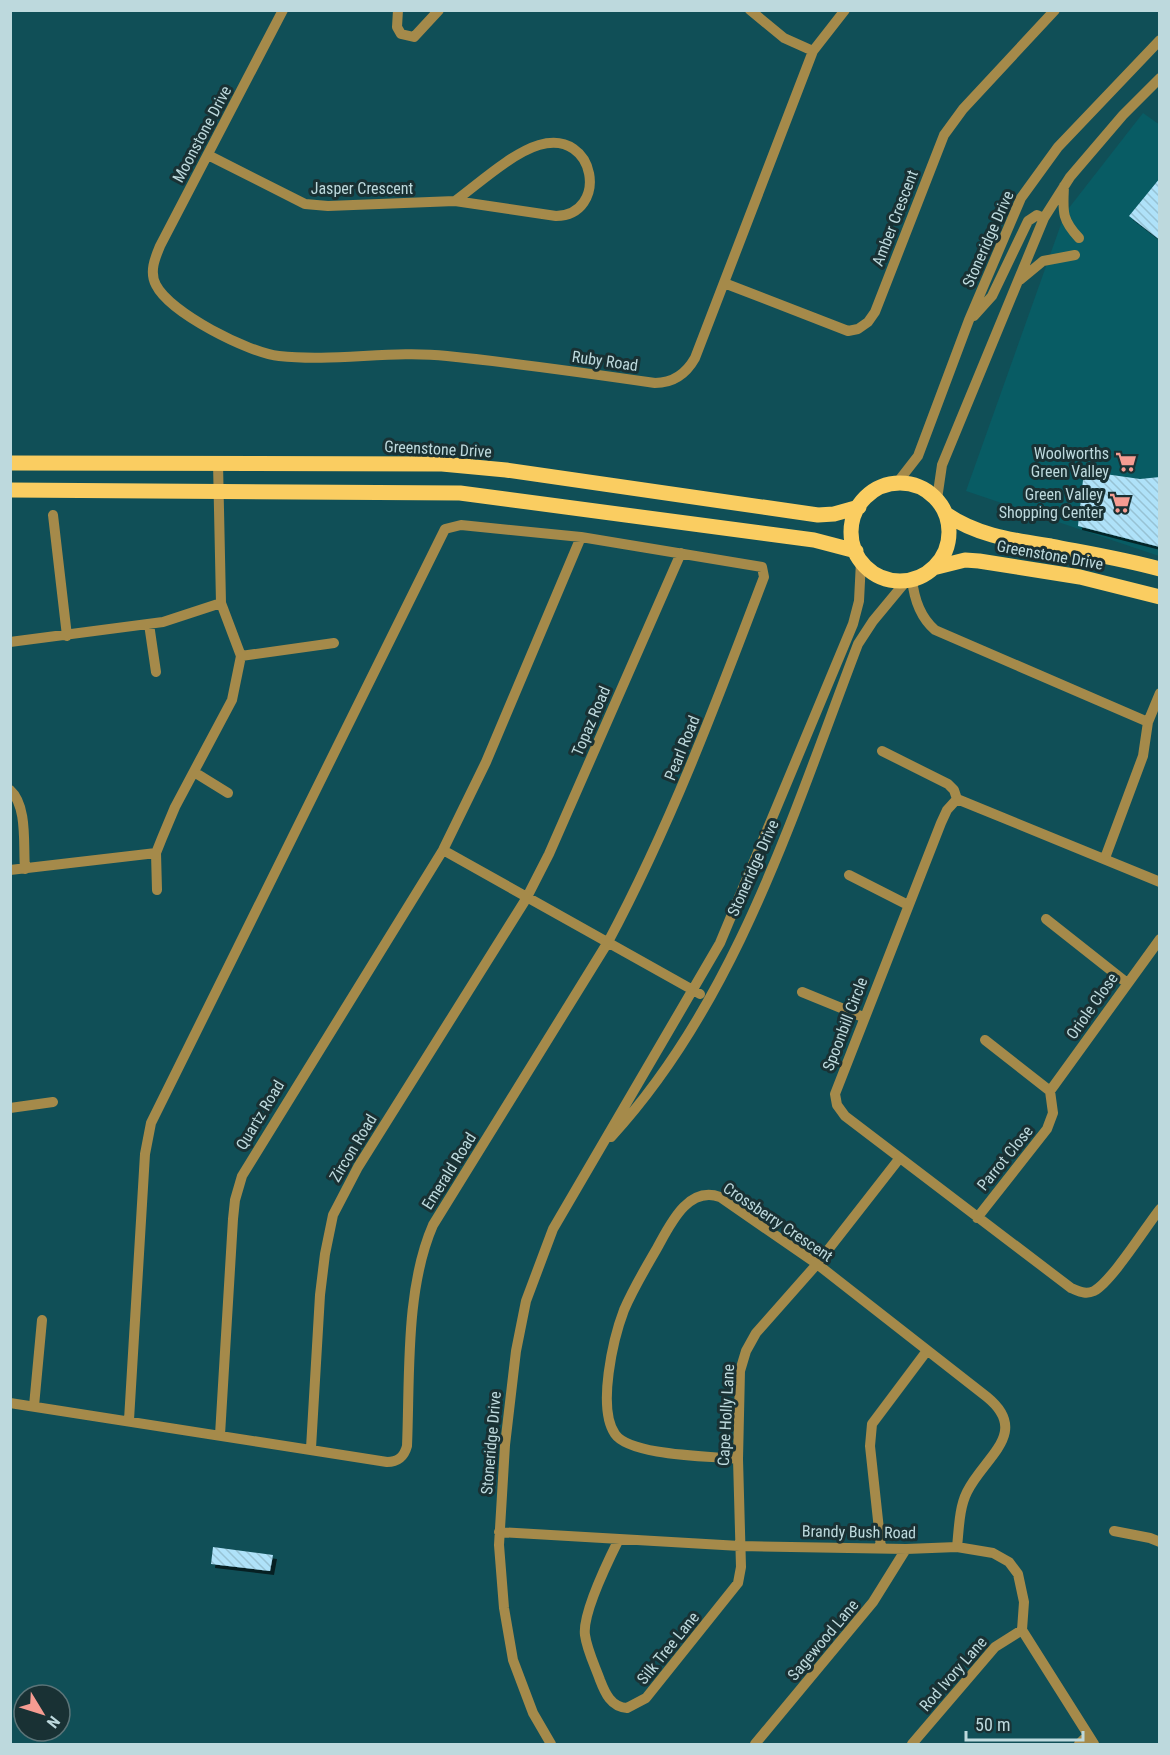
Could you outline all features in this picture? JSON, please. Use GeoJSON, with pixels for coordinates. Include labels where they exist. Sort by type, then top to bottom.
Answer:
{"type":"FeatureCollection","features":[{"type":"Feature","properties":{"kind":"main road","name":"Greenstone Drive"},"geometry":{"type":"LineString","coordinates":[[10,463],[442,464],[506,470],[818,515],[834,514],[859,507]]}},
{"type":"Feature","properties":{"kind":"main road"},"geometry":{"type":"LineString","coordinates":[[897,483],[917,486],[937,500],[946,514],[949,530],[947,546],[933,568],[910,579],[884,578],[872,571],[859,556],[852,526],[859,507],[875,490],[897,483]]}},
{"type":"Feature","properties":{"kind":"main road"},"geometry":{"type":"LineString","coordinates":[[10,490],[383,491],[482,495],[814,540],[859,556]]}},
{"type":"Feature","properties":{"kind":"main road","name":"Greenstone Drive"},"geometry":{"type":"LineString","coordinates":[[946,514],[962,525],[986,535],[1092,553],[1160,569]]}},
{"type":"Feature","properties":{"kind":"main road","name":"Greenstone Drive"},"geometry":{"type":"LineString","coordinates":[[933,568],[954,562],[979,561],[1080,577],[1160,597]]}},
{"type":"Feature","properties":{"kind":"street","name":"Moonstone Drive"},"geometry":{"type":"LineString","coordinates":[[153,273],[160,246],[283,10]]}},
{"type":"Feature","properties":{"kind":"street"},"geometry":{"type":"LineString","coordinates":[[398,10],[397,27],[401,34],[414,37],[439,10]]}},
{"type":"Feature","properties":{"kind":"street"},"geometry":{"type":"LineString","coordinates":[[750,10],[784,38],[813,51]]}},
{"type":"Feature","properties":{"kind":"street","name":"Ruby Road"},"geometry":{"type":"LineString","coordinates":[[153,273],[156,286],[172,303],[214,330],[265,353],[280,356],[446,356],[654,383],[673,380],[689,368],[813,51],[845,10]]}},
{"type":"Feature","properties":{"kind":"street","name":"Amber Crescent"},"geometry":{"type":"LineString","coordinates":[[724,283],[848,331],[858,329],[868,322],[885,289],[944,135],[963,109],[1055,10]]}},
{"type":"Feature","properties":{"kind":"street","name":"Stoneridge Drive"},"geometry":{"type":"LineString","coordinates":[[897,483],[918,456],[1012,216],[1035,176],[1082,120],[1160,40]]}},
{"type":"Feature","properties":{"kind":"street"},"geometry":{"type":"LineString","coordinates":[[937,500],[942,465],[1044,218],[1064,186],[1124,115],[1160,78]]}},
{"type":"Feature","properties":{"kind":"street","name":"Jasper Crescent"},"geometry":{"type":"LineString","coordinates":[[208,155],[305,204],[340,206],[455,201],[567,216],[576,212],[588,194],[589,168],[584,157],[575,148],[563,144],[541,144],[521,153],[455,201]]}},
{"type":"Feature","properties":{"kind":"street"},"geometry":{"type":"LineString","coordinates":[[1064,186],[1065,219],[1079,238]]}},
{"type":"Feature","properties":{"kind":"street"},"geometry":{"type":"LineString","coordinates":[[969,321],[992,296],[1028,221],[1037,215],[1044,218]]}},
{"type":"Feature","properties":{"kind":"street"},"geometry":{"type":"LineString","coordinates":[[1016,283],[1043,261],[1075,255]]}},
{"type":"Feature","properties":{"kind":"street"},"geometry":{"type":"LineString","coordinates":[[157,890],[156,853],[175,807],[232,700],[241,656],[220,603],[218,463]]}},
{"type":"Feature","properties":{"kind":"street"},"geometry":{"type":"LineString","coordinates":[[53,515],[68,636]]}},
{"type":"Feature","properties":{"kind":"street"},"geometry":{"type":"LineString","coordinates":[[129,1420],[145,1154],[151,1123],[446,529],[453,525],[581,537],[681,553]]}},
{"type":"Feature","properties":{"kind":"street"},"geometry":{"type":"LineString","coordinates":[[581,537],[486,762],[443,850],[526,899],[608,942],[708,999]]}},
{"type":"Feature","properties":{"kind":"street","name":"Pearl Road"},"geometry":{"type":"LineString","coordinates":[[608,942],[650,861],[694,762],[764,577],[762,567],[754,564],[681,553]]}},
{"type":"Feature","properties":{"kind":"street","name":"Topaz Road"},"geometry":{"type":"LineString","coordinates":[[526,899],[554,843],[681,553]]}},
{"type":"Feature","properties":{"kind":"street","name":"Stoneridge Drive"},"geometry":{"type":"LineString","coordinates":[[551,1744],[533,1713],[513,1660],[504,1608],[499,1532],[505,1445],[516,1351],[526,1301],[553,1230],[694,991],[720,943],[756,863],[853,624],[859,601],[859,556]]}},
{"type":"Feature","properties":{"kind":"street"},"geometry":{"type":"LineString","coordinates":[[910,579],[914,597],[926,622],[935,630],[1148,722]]}},
{"type":"Feature","properties":{"kind":"street","name":"Stoneridge Drive"},"geometry":{"type":"LineString","coordinates":[[597,1152],[646,1096],[694,1026],[774,862],[858,644],[873,621],[910,579]]}},
{"type":"Feature","properties":{"kind":"street"},"geometry":{"type":"LineString","coordinates":[[10,642],[149,624],[186,615],[220,603]]}},
{"type":"Feature","properties":{"kind":"street"},"geometry":{"type":"LineString","coordinates":[[149,624],[156,672]]}},
{"type":"Feature","properties":{"kind":"street"},"geometry":{"type":"LineString","coordinates":[[241,656],[334,643]]}},
{"type":"Feature","properties":{"kind":"street"},"geometry":{"type":"LineString","coordinates":[[1105,858],[1143,756],[1148,722],[1160,693]]}},
{"type":"Feature","properties":{"kind":"street"},"geometry":{"type":"LineString","coordinates":[[882,751],[948,784],[954,790],[957,799],[1160,882]]}},
{"type":"Feature","properties":{"kind":"street"},"geometry":{"type":"LineString","coordinates":[[194,772],[228,793]]}},
{"type":"Feature","properties":{"kind":"street"},"geometry":{"type":"LineString","coordinates":[[10,790],[16,795],[20,807],[25,869]]}},
{"type":"Feature","properties":{"kind":"street","name":"Spoonbill Circle"},"geometry":{"type":"LineString","coordinates":[[957,799],[947,810],[908,905],[836,1089],[836,1100],[845,1116],[899,1160],[1071,1288],[1083,1293],[1094,1291],[1107,1279],[1160,1209]]}},
{"type":"Feature","properties":{"kind":"street","name":"Quartz Road"},"geometry":{"type":"LineString","coordinates":[[220,1435],[233,1219],[235,1200],[242,1176],[443,850]]}},
{"type":"Feature","properties":{"kind":"street"},"geometry":{"type":"LineString","coordinates":[[10,870],[156,853]]}},
{"type":"Feature","properties":{"kind":"street"},"geometry":{"type":"LineString","coordinates":[[849,875],[908,905]]}},
{"type":"Feature","properties":{"kind":"street","name":"Zircon Road"},"geometry":{"type":"LineString","coordinates":[[310,1448],[324,1254],[333,1215],[357,1167],[526,899]]}},
{"type":"Feature","properties":{"kind":"street"},"geometry":{"type":"LineString","coordinates":[[1046,919],[1127,983]]}},
{"type":"Feature","properties":{"kind":"street","name":"Oriole Close"},"geometry":{"type":"LineString","coordinates":[[1050,1091],[1160,939]]}},
{"type":"Feature","properties":{"kind":"street","name":"Emerald Road"},"geometry":{"type":"LineString","coordinates":[[310,1448],[394,1462],[402,1457],[407,1446],[415,1287],[424,1246],[433,1226],[608,942]]}},
{"type":"Feature","properties":{"kind":"street"},"geometry":{"type":"LineString","coordinates":[[802,992],[863,1017]]}},
{"type":"Feature","properties":{"kind":"street"},"geometry":{"type":"LineString","coordinates":[[985,1040],[1050,1091]]}},
{"type":"Feature","properties":{"kind":"street","name":"Parrot Close"},"geometry":{"type":"LineString","coordinates":[[976,1218],[1047,1129],[1053,1113],[1050,1091]]}},
{"type":"Feature","properties":{"kind":"street"},"geometry":{"type":"LineString","coordinates":[[10,1108],[53,1102]]}},
{"type":"Feature","properties":{"kind":"street","name":"Cape Holly Lane"},"geometry":{"type":"LineString","coordinates":[[740,1546],[738,1459],[740,1371],[746,1351],[756,1333],[817,1264],[899,1160]]}},
{"type":"Feature","properties":{"kind":"street","name":"Crossberry Crescent"},"geometry":{"type":"LineString","coordinates":[[738,1459],[642,1449],[628,1445],[616,1437],[609,1420],[607,1403],[613,1353],[623,1312],[679,1211],[702,1196],[720,1197],[817,1264],[995,1404],[1003,1413],[1006,1431],[1002,1442],[972,1483],[964,1500],[957,1547]]}},
{"type":"Feature","properties":{"kind":"street"},"geometry":{"type":"LineString","coordinates":[[34,1406],[42,1320]]}},
{"type":"Feature","properties":{"kind":"street"},"geometry":{"type":"LineString","coordinates":[[881,1548],[870,1446],[872,1424],[926,1352]]}},
{"type":"Feature","properties":{"kind":"street"},"geometry":{"type":"LineString","coordinates":[[10,1403],[310,1448]]}},
{"type":"Feature","properties":{"kind":"street"},"geometry":{"type":"LineString","coordinates":[[1114,1531],[1142,1535],[1160,1542]]}},
{"type":"Feature","properties":{"kind":"street","name":"Brandy Bush Road"},"geometry":{"type":"LineString","coordinates":[[499,1532],[740,1546],[906,1549],[957,1547],[993,1553],[1014,1568],[1023,1593],[1022,1630]]}},
{"type":"Feature","properties":{"kind":"street"},"geometry":{"type":"LineString","coordinates":[[600,1538],[607,1563]]}},
{"type":"Feature","properties":{"kind":"street","name":"Silk Tree Lane"},"geometry":{"type":"LineString","coordinates":[[619,1539],[607,1563],[585,1623],[585,1636],[607,1696],[615,1705],[627,1708],[646,1698],[735,1589],[741,1567],[740,1546]]}},
{"type":"Feature","properties":{"kind":"street","name":"Sagewood Lane"},"geometry":{"type":"LineString","coordinates":[[755,1744],[873,1602],[906,1549]]}},
{"type":"Feature","properties":{"kind":"street"},"geometry":{"type":"LineString","coordinates":[[1022,1630],[1094,1744]]}},
{"type":"Feature","properties":{"kind":"street","name":"Rod Ivory Lane"},"geometry":{"type":"LineString","coordinates":[[912,1744],[995,1647],[1022,1630]]}},
{"type":"Feature","properties":{"kind":"street"},"geometry":{"type":"LineString","coordinates":[[1079,1744],[1088,1735]]}},
{"type":"Feature","properties":{"kind":"shaded area","name":"Green Valley Shopping Center"},"geometry":{"type":"Polygon","coordinates":[[[1143,113],[1160,125],[1159,556],[966,491],[1065,213],[1143,113]]]}},
{"type":"Feature","properties":{"kind":"building"},"geometry":{"type":"Polygon","coordinates":[[[1160,178],[1160,240],[1129,216],[1160,178]]]}},
{"type":"Feature","properties":{"kind":"building","name":"Green Valley Shopping Center"},"geometry":{"type":"Polygon","coordinates":[[[1084,471],[1140,479],[1160,477],[1160,547],[1078,526],[1084,471]]]}},
{"type":"Feature","properties":{"kind":"building"},"geometry":{"type":"Polygon","coordinates":[[[213,1547],[273,1555],[270,1571],[211,1564],[213,1547]]]}},
{"type":"Feature","properties":{"kind":"place","name":"Woolworths Green Valley"},"geometry":{"type":"Point","coordinates":[1126,462]}},
{"type":"Feature","properties":{"kind":"place","name":"Green Valley Shopping Center"},"geometry":{"type":"Point","coordinates":[1120,503]}}]}
